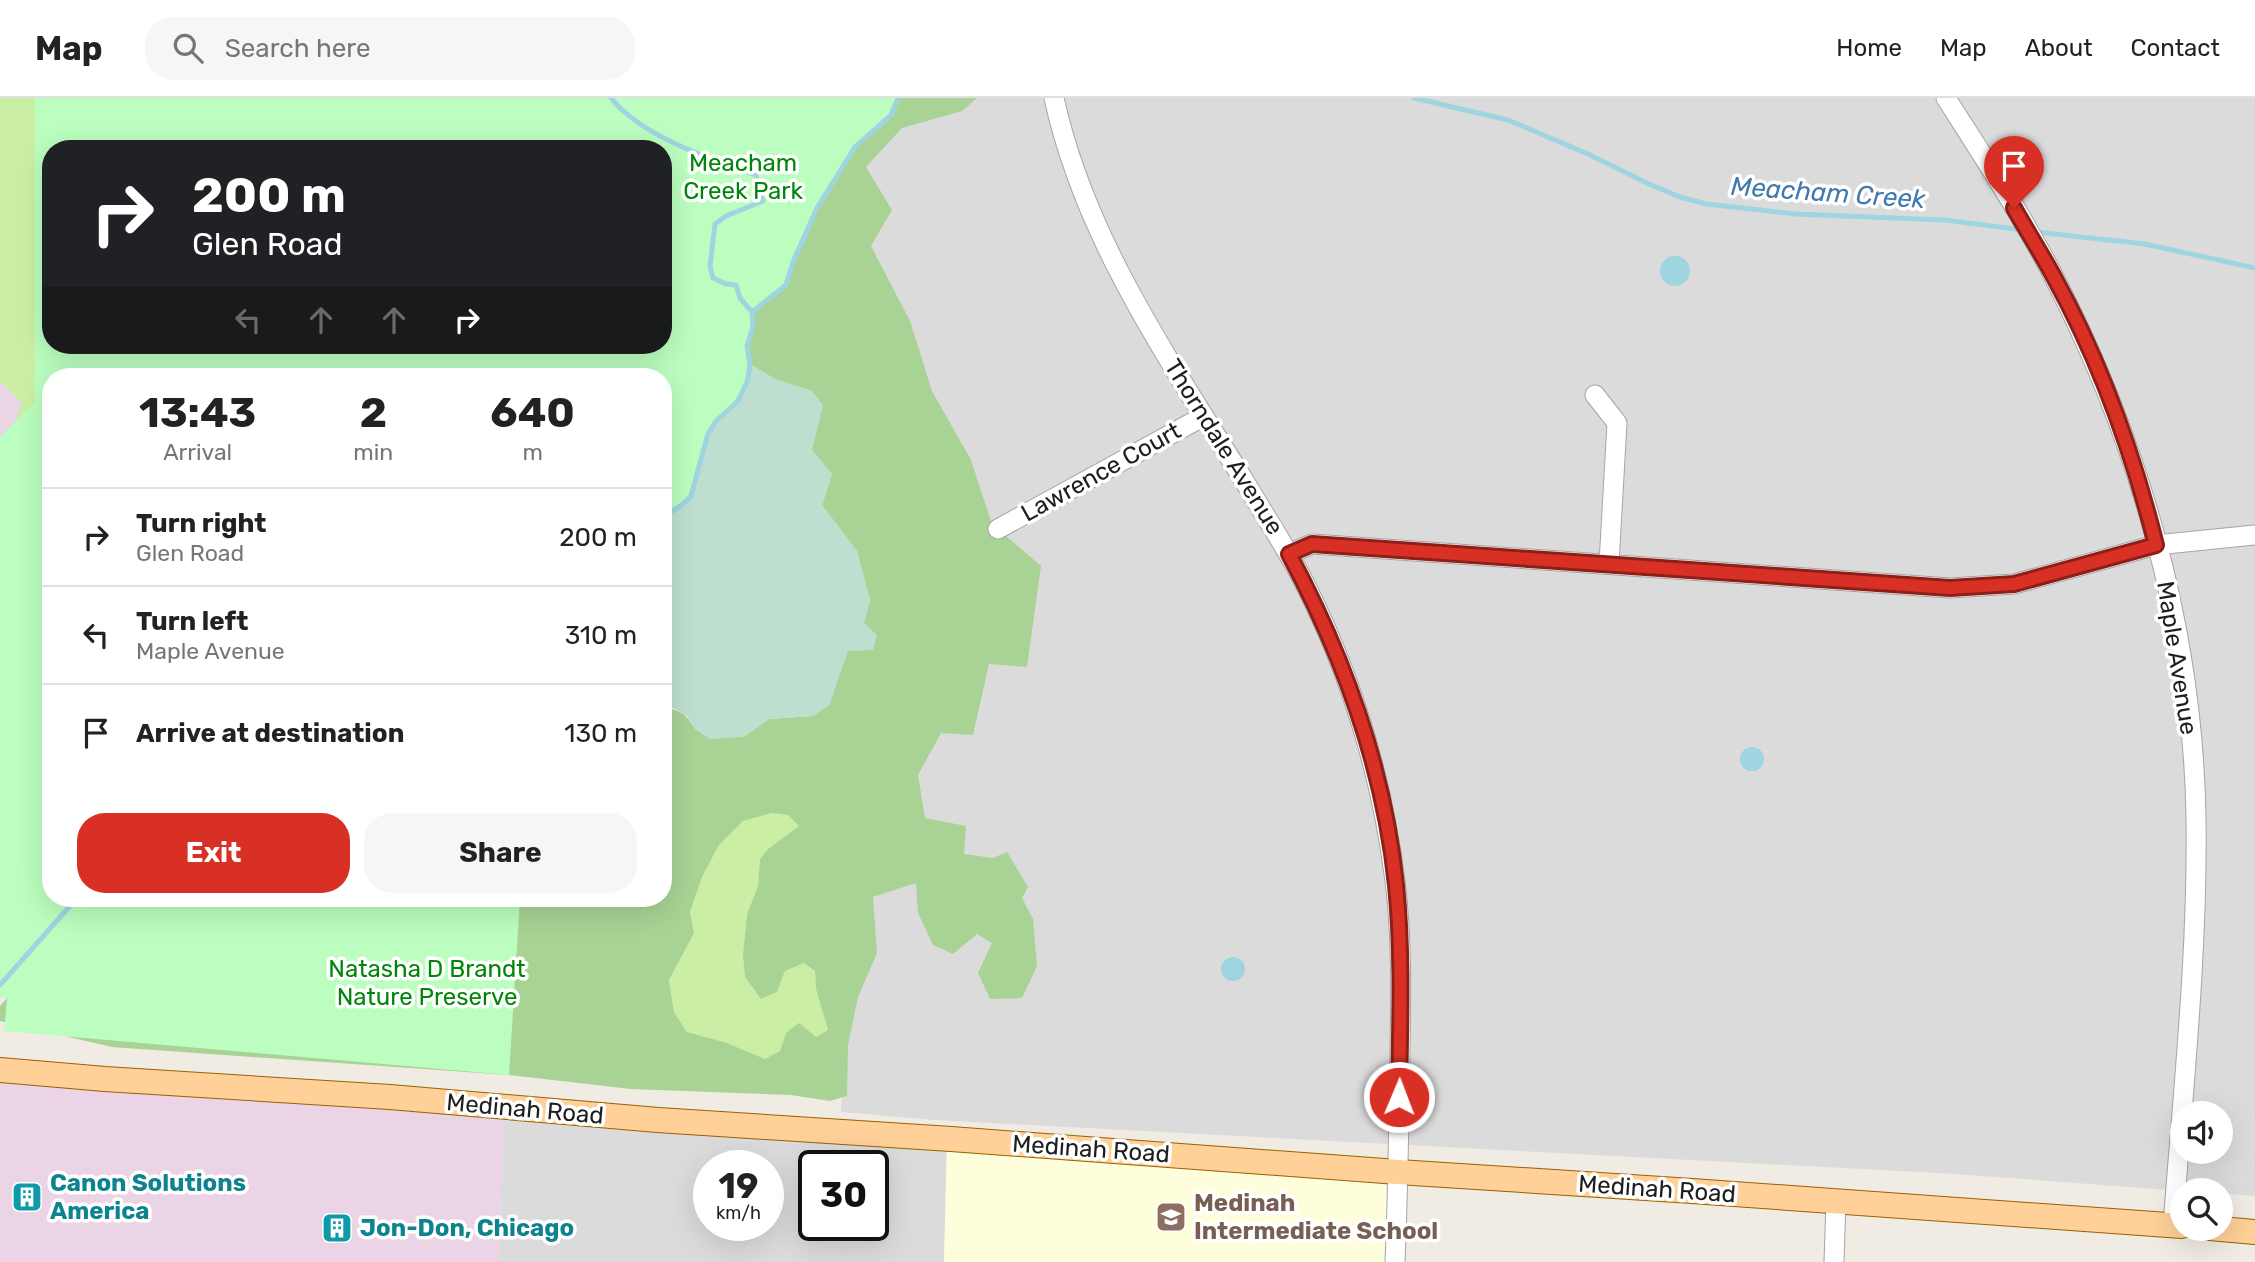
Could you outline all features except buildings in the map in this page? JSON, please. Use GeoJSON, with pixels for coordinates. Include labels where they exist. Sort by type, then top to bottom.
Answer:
{"type":"FeatureCollection","features":[{"type":"Feature","properties":{"kind":"main road","name":"Medinah Road"},"geometry":{"type":"LineString","coordinates":[[0,1070],[390,1097],[658,1121],[951,1139],[2170,1225]]}},
{"type":"Feature","properties":{"kind":"main road"},"geometry":{"type":"LineString","coordinates":[[2233,1230],[2255,1232]]}},
{"type":"Feature","properties":{"kind":"street","name":"Thorndale Avenue"},"geometry":{"type":"LineString","coordinates":[[1054,98],[1088,205],[1118,272],[1289,554],[1326,629],[1367,740],[1384,814],[1395,884],[1401,971],[1395,1262]]}},
{"type":"Feature","properties":{"kind":"street","name":"Maple Avenue"},"geometry":{"type":"LineString","coordinates":[[1946,98],[2055,278],[2082,333],[2114,408],[2143,494],[2169,596],[2186,688],[2196,815],[2194,916],[2180,1178]]}},
{"type":"Feature","properties":{"kind":"street"},"geometry":{"type":"LineString","coordinates":[[1595,395],[1617,423],[1609,564]]}},
{"type":"Feature","properties":{"kind":"street","name":"Lawrence Court"},"geometry":{"type":"LineString","coordinates":[[998,529],[1204,416]]}},
{"type":"Feature","properties":{"kind":"street"},"geometry":{"type":"LineString","coordinates":[[1289,554],[1312,544],[1950,588],[2014,584],[2156,545],[2255,535]]}},
{"type":"Feature","properties":{"kind":"street"},"geometry":{"type":"LineString","coordinates":[[1834,1262],[1836,1201]]}},
{"type":"Feature","properties":{"kind":"shaded area"},"geometry":{"type":"Polygon","coordinates":[[[898,98],[2255,98],[2255,1196],[2233,1194],[2233,1178],[2170,1178],[2170,1190],[1956,1174],[935,1120],[841,1112],[854,871],[738,401],[898,98]]]}},
{"type":"Feature","properties":{"kind":"shaded area"},"geometry":{"type":"Polygon","coordinates":[[[786,285],[752,312],[753,327],[747,346],[750,364],[775,379],[812,391],[823,405],[812,450],[832,474],[822,505],[857,551],[870,600],[864,623],[877,635],[873,650],[848,651],[829,705],[813,716],[769,719],[743,737],[710,739],[696,730],[687,716],[672,708],[672,368],[181,368],[179,354],[672,354],[672,341],[786,285]]]}},
{"type":"Feature","properties":{"kind":"shaded area"},"geometry":{"type":"Polygon","coordinates":[[[0,366],[35,402],[0,437],[0,366]]]}},
{"type":"Feature","properties":{"kind":"shaded area"},"geometry":{"type":"Polygon","coordinates":[[[0,1079],[503,1117],[499,1262],[0,1262],[0,1079]]]}},
{"type":"Feature","properties":{"kind":"shaded area"},"geometry":{"type":"Polygon","coordinates":[[[503,1117],[947,1142],[944,1262],[499,1262],[503,1117]]]}},
{"type":"Feature","properties":{"kind":"shaded area","name":"Medinah Intermediate School"},"geometry":{"type":"Polygon","coordinates":[[[947,1142],[1398,1172],[1396,1262],[944,1262],[947,1142]]]}},
{"type":"Feature","properties":{"kind":"green space"},"geometry":{"type":"Polygon","coordinates":[[[0,98],[55,98],[52,140],[42,140],[42,354],[51,354],[51,368],[42,368],[42,758],[0,437],[16,421],[22,403],[0,381],[0,98]]]}},
{"type":"Feature","properties":{"kind":"green space"},"geometry":{"type":"Polygon","coordinates":[[[35,98],[898,98],[891,115],[855,147],[817,208],[786,285],[752,312],[753,327],[747,346],[750,365],[747,383],[738,401],[716,421],[708,434],[691,496],[672,511],[672,368],[42,368],[42,907],[519,907],[509,1075],[4,1031],[7,998],[0,997],[0,437],[35,402],[35,98]]]}},
{"type":"Feature","properties":{"kind":"green space"},"geometry":{"type":"Polygon","coordinates":[[[739,98],[977,98],[962,111],[902,128],[866,167],[892,210],[871,246],[910,321],[932,391],[971,460],[992,524],[1041,566],[1027,667],[989,664],[973,735],[941,733],[918,775],[925,818],[966,826],[964,854],[993,858],[1007,852],[1028,887],[1022,898],[1033,919],[1037,966],[1022,998],[990,999],[978,973],[992,943],[977,934],[953,954],[933,945],[918,913],[916,883],[873,897],[877,953],[858,997],[848,1045],[847,1096],[830,1101],[791,1095],[631,1089],[509,1075],[112,1047],[0,1021],[0,1006],[7,998],[0,893],[42,897],[42,907],[672,907],[672,710],[683,714],[696,730],[743,737],[769,719],[813,716],[829,705],[848,650],[864,623],[870,600],[857,551],[822,505],[832,474],[812,450],[822,405],[812,391],[775,379],[750,365],[747,346],[753,327],[752,312],[786,285],[672,159],[672,143],[739,98]],[[772,813],[743,821],[719,845],[702,877],[690,912],[694,933],[669,980],[674,1012],[687,1032],[727,1043],[765,1059],[780,1051],[786,1033],[799,1023],[816,1037],[828,1030],[816,989],[815,971],[804,963],[785,971],[777,992],[761,999],[745,977],[743,954],[747,914],[758,886],[760,859],[768,849],[799,826],[788,815],[772,813]]]}},
{"type":"Feature","properties":{"kind":"green space"},"geometry":{"type":"Polygon","coordinates":[[[772,813],[788,815],[800,826],[768,849],[760,859],[758,886],[747,914],[743,954],[777,992],[785,971],[804,963],[815,971],[816,989],[828,1030],[816,1037],[786,1033],[780,1051],[766,1059],[727,1043],[687,1032],[674,1012],[669,980],[694,933],[690,912],[702,877],[719,845],[743,821],[772,813]]]}},
{"type":"Feature","properties":{"kind":"water"},"geometry":{"type":"Polygon","coordinates":[[[1675,256],[1685,261],[1690,271],[1685,281],[1675,286],[1665,281],[1660,271],[1665,261],[1675,256]]]}},
{"type":"Feature","properties":{"kind":"water"},"geometry":{"type":"Polygon","coordinates":[[[1752,747],[1760,751],[1764,759],[1760,767],[1752,771],[1744,767],[1740,759],[1744,751],[1752,747]]]}},
{"type":"Feature","properties":{"kind":"water"},"geometry":{"type":"Polygon","coordinates":[[[1233,957],[1242,960],[1245,969],[1242,978],[1233,981],[1224,978],[1221,969],[1224,960],[1233,957]]]}},
{"type":"Feature","properties":{"kind":"waterway"},"geometry":{"type":"LineString","coordinates":[[611,98],[640,124],[668,140]]}},
{"type":"Feature","properties":{"kind":"waterway","name":"Meacham Creek"},"geometry":{"type":"LineString","coordinates":[[672,511],[691,496],[708,434],[716,421],[738,401],[747,382],[750,365],[747,346],[753,327],[752,312],[786,285],[817,208],[855,147],[891,115],[898,98]]}},
{"type":"Feature","properties":{"kind":"waterway","name":"Meacham Creek"},"geometry":{"type":"LineString","coordinates":[[1414,98],[1508,120],[1588,154],[1649,184],[1706,204],[1795,214],[1945,220],[2023,230]]}},
{"type":"Feature","properties":{"kind":"waterway"},"geometry":{"type":"LineString","coordinates":[[672,142],[756,175],[763,201],[726,216],[715,224],[710,266],[713,278],[736,285],[740,298],[752,312]]}},
{"type":"Feature","properties":{"kind":"waterway","name":"Meacham Creek"},"geometry":{"type":"LineString","coordinates":[[2036,232],[2145,244],[2255,268]]}},
{"type":"Feature","properties":{"kind":"waterway","name":"Meacham Creek"},"geometry":{"type":"LineString","coordinates":[[0,985],[69,907]]}},
{"type":"Feature","properties":{"kind":"place","name":"Canon Solutions America"},"geometry":{"type":"Point","coordinates":[27,1197]}},
{"type":"Feature","properties":{"kind":"place","name":"Medinah Intermediate School"},"geometry":{"type":"Point","coordinates":[1171,1217]}},
{"type":"Feature","properties":{"kind":"place","name":"Jon-Don, Chicago"},"geometry":{"type":"Point","coordinates":[337,1228]}},
{"type":"Feature","properties":{"kind":"route"},"geometry":{"type":"LineString","coordinates":[[1399,1097],[1401,971],[1395,884],[1384,814],[1367,740],[1341,665],[1289,554],[1312,544],[1950,588],[2014,584],[2156,545],[2143,494],[2114,408],[2055,278],[2014,208]]}},
{"type":"Feature","properties":{"kind":"park label","name":"Meacham Creek Park"},"geometry":{"type":"Point","coordinates":[743,177]}},
{"type":"Feature","properties":{"kind":"park label","name":"Natasha D Brandt Nature Preserve"},"geometry":{"type":"Point","coordinates":[427,983]}}]}
